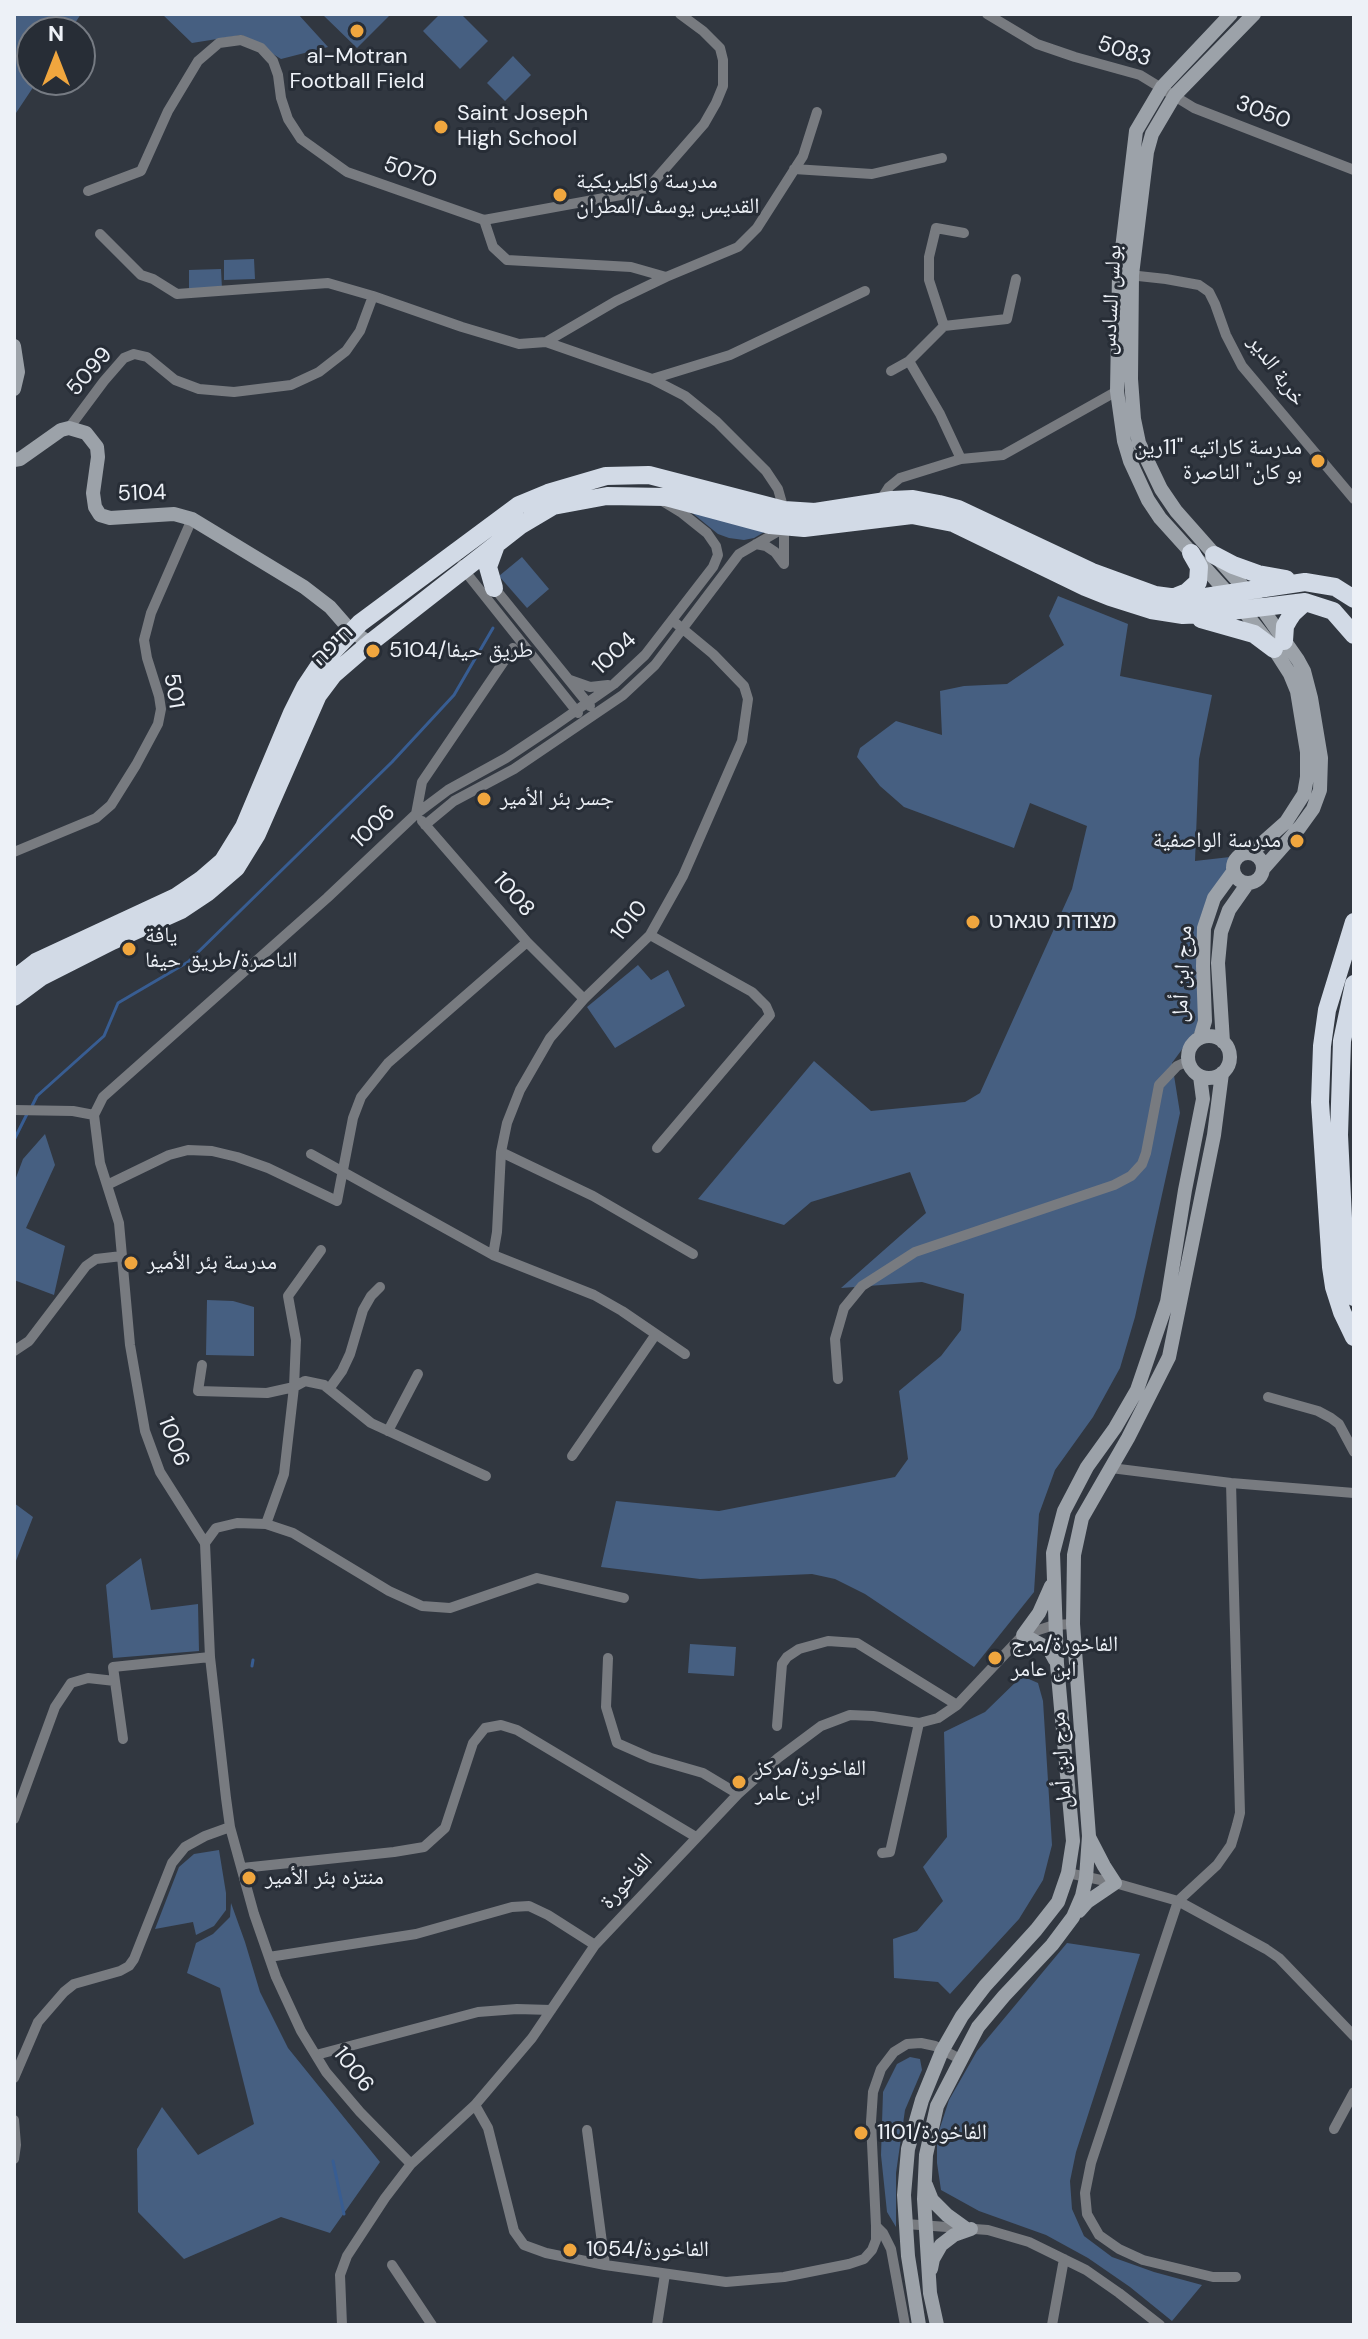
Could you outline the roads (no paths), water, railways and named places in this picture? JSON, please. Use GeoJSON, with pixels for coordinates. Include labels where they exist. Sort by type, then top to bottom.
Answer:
{"type":"FeatureCollection","features":[{"type":"Feature","properties":{"kind":"highway","name":"חיפה"},"geometry":{"type":"LineString","coordinates":[[14,979],[36,962],[176,897],[223,861],[244,827],[292,713],[319,666],[356,627],[465,561],[497,543],[521,525],[553,506],[631,495],[666,497],[770,525],[778,515],[703,489],[649,475],[606,476],[519,505],[465,561],[333,675],[318,695],[257,834],[236,868],[181,910],[41,977],[14,997]]}},
{"type":"Feature","properties":{"kind":"highway"},"geometry":{"type":"LineString","coordinates":[[778,515],[817,527],[877,510],[953,523],[1038,566],[1110,597],[1151,610],[1195,597],[1305,582]]}},
{"type":"Feature","properties":{"kind":"highway"},"geometry":{"type":"LineString","coordinates":[[494,588],[488,567],[497,543]]}},
{"type":"Feature","properties":{"kind":"highway"},"geometry":{"type":"LineString","coordinates":[[1165,604],[1198,582],[1199,567],[1191,553]]}},
{"type":"Feature","properties":{"kind":"highway"},"geometry":{"type":"LineString","coordinates":[[1214,555],[1258,574],[1335,587],[1354,599]]}},
{"type":"Feature","properties":{"kind":"highway"},"geometry":{"type":"LineString","coordinates":[[1165,604],[1183,615],[1305,602],[1333,611],[1354,635]]}},
{"type":"Feature","properties":{"kind":"highway"},"geometry":{"type":"LineString","coordinates":[[1165,604],[1279,645],[1289,619],[1305,602]]}},
{"type":"Feature","properties":{"kind":"highway"},"geometry":{"type":"LineString","coordinates":[[1350,1311],[1334,1287],[1327,1228],[1320,1070],[1327,1010],[1354,922]]}},
{"type":"Feature","properties":{"kind":"highway"},"geometry":{"type":"LineString","coordinates":[[1354,984],[1342,1041],[1339,1135],[1345,1260],[1354,1337]]}},
{"type":"Feature","properties":{"kind":"street","name":"5070"},"geometry":{"type":"LineString","coordinates":[[88,191],[141,171],[168,111],[198,61],[219,43],[241,40],[261,48],[273,61],[288,119],[301,139],[347,172],[484,220],[637,192],[649,187],[704,124],[723,86],[720,48],[680,14]]}},
{"type":"Feature","properties":{"kind":"street","name":"5083"},"geometry":{"type":"LineString","coordinates":[[987,14],[1037,44],[1140,75],[1168,91]]}},
{"type":"Feature","properties":{"kind":"street","name":"بولس السادس"},"geometry":{"type":"LineString","coordinates":[[1229,594],[1160,518],[1138,481],[1124,441],[1117,391],[1126,275],[1152,134],[1168,91],[1231,14]]}},
{"type":"Feature","properties":{"kind":"street","name":"بولس السادس"},"geometry":{"type":"LineString","coordinates":[[1168,91],[1254,14]]}},
{"type":"Feature","properties":{"kind":"street","name":"3050"},"geometry":{"type":"LineString","coordinates":[[1168,91],[1194,108],[1354,170]]}},
{"type":"Feature","properties":{"kind":"street"},"geometry":{"type":"LineString","coordinates":[[546,342],[616,301],[738,247],[757,228],[807,147],[817,112]]}},
{"type":"Feature","properties":{"kind":"street"},"geometry":{"type":"LineString","coordinates":[[794,169],[872,174],[942,158]]}},
{"type":"Feature","properties":{"kind":"street"},"geometry":{"type":"LineString","coordinates":[[484,220],[493,247],[507,260],[631,267],[666,277]]}},
{"type":"Feature","properties":{"kind":"street"},"geometry":{"type":"LineString","coordinates":[[944,326],[929,280],[929,257],[936,228],[964,233]]}},
{"type":"Feature","properties":{"kind":"street"},"geometry":{"type":"LineString","coordinates":[[100,234],[141,275],[177,294],[328,283],[519,344],[546,342],[652,379],[685,396],[717,422],[774,482],[784,564],[775,552],[756,544]]}},
{"type":"Feature","properties":{"kind":"street","name":"بولس السادس"},"geometry":{"type":"LineString","coordinates":[[1126,275],[1134,419],[1139,443],[1161,489],[1176,511],[1248,591]]}},
{"type":"Feature","properties":{"kind":"street","name":"خربة الدير"},"geometry":{"type":"LineString","coordinates":[[1126,275],[1199,285],[1209,292],[1242,366],[1354,499]]}},
{"type":"Feature","properties":{"kind":"street"},"geometry":{"type":"LineString","coordinates":[[891,371],[909,361],[944,326],[1007,319],[1016,279]]}},
{"type":"Feature","properties":{"kind":"street"},"geometry":{"type":"LineString","coordinates":[[652,379],[730,355],[865,291]]}},
{"type":"Feature","properties":{"kind":"street","name":"5099"},"geometry":{"type":"LineString","coordinates":[[69,428],[124,358],[134,354],[147,357],[175,380],[199,389],[234,392],[291,385],[319,372],[346,351],[360,331],[373,296]]}},
{"type":"Feature","properties":{"kind":"street"},"geometry":{"type":"LineString","coordinates":[[14,346],[18,372],[14,389]]}},
{"type":"Feature","properties":{"kind":"street"},"geometry":{"type":"LineString","coordinates":[[909,361],[940,414],[961,459]]}},
{"type":"Feature","properties":{"kind":"street"},"geometry":{"type":"LineString","coordinates":[[877,510],[889,487],[900,478],[961,459],[1003,455],[1117,391]]}},
{"type":"Feature","properties":{"kind":"street"},"geometry":{"type":"LineString","coordinates":[[14,460],[69,428]]}},
{"type":"Feature","properties":{"kind":"street","name":"5104"},"geometry":{"type":"LineString","coordinates":[[69,428],[86,433],[97,447],[93,493],[100,515],[110,518],[174,514],[192,519],[304,587],[356,627],[370,643]]}},
{"type":"Feature","properties":{"kind":"street"},"geometry":{"type":"LineString","coordinates":[[774,482],[773,496],[778,515]]}},
{"type":"Feature","properties":{"kind":"street","name":"1004"},"geometry":{"type":"LineString","coordinates":[[416,814],[448,790],[506,758],[614,684],[645,655],[716,562],[716,546],[707,533],[682,513],[665,503],[631,495]]}},
{"type":"Feature","properties":{"kind":"street","name":"1004"},"geometry":{"type":"LineString","coordinates":[[425,825],[454,801],[514,769],[585,722],[640,680],[655,665],[729,565],[739,554],[756,544],[778,515]]}},
{"type":"Feature","properties":{"kind":"street","name":"501"},"geometry":{"type":"LineString","coordinates":[[14,852],[96,818],[111,805],[158,724],[161,709],[159,696],[144,640],[151,613],[192,519]]}},
{"type":"Feature","properties":{"kind":"street"},"geometry":{"type":"LineString","coordinates":[[465,561],[494,588],[596,713]]}},
{"type":"Feature","properties":{"kind":"street"},"geometry":{"type":"LineString","coordinates":[[465,561],[585,722]]}},
{"type":"Feature","properties":{"kind":"street"},"geometry":{"type":"LineString","coordinates":[[1248,591],[1252,608]]}},
{"type":"Feature","properties":{"kind":"street"},"geometry":{"type":"LineString","coordinates":[[1229,594],[1252,608],[1279,645],[1304,671],[1321,758],[1320,790],[1313,809],[1259,878],[1248,883],[1238,879],[1233,872],[1237,857],[1251,853],[1286,822],[1304,794],[1307,777],[1307,752],[1297,691],[1279,645]]}},
{"type":"Feature","properties":{"kind":"street","name":"1010"},"geometry":{"type":"LineString","coordinates":[[493,1255],[501,1152],[507,1123],[520,1090],[550,1038],[584,999],[650,935],[683,876],[742,741],[748,699],[744,686],[684,627],[672,620]]}},
{"type":"Feature","properties":{"kind":"street"},"geometry":{"type":"LineString","coordinates":[[416,814],[422,782],[513,648]]}},
{"type":"Feature","properties":{"kind":"street"},"geometry":{"type":"LineString","coordinates":[[569,680],[590,687],[614,684]]}},
{"type":"Feature","properties":{"kind":"street"},"geometry":{"type":"LineString","coordinates":[[561,691],[562,721]]}},
{"type":"Feature","properties":{"kind":"street","name":"1008"},"geometry":{"type":"LineString","coordinates":[[416,814],[527,942],[584,999]]}},
{"type":"Feature","properties":{"kind":"street","name":"1006"},"geometry":{"type":"LineString","coordinates":[[411,2164],[326,2072],[301,2031],[269,1957],[242,1868],[230,1827],[210,1657],[205,1543],[160,1472],[145,1431],[130,1345],[119,1223],[100,1163],[94,1115],[103,1097],[327,898],[416,814]]}},
{"type":"Feature","properties":{"kind":"street"},"geometry":{"type":"LineString","coordinates":[[1251,853],[1260,859],[1263,869]]}},
{"type":"Feature","properties":{"kind":"street","name":"مرج ابن أمل"},"geometry":{"type":"LineString","coordinates":[[1200,1038],[1205,1021],[1204,928],[1214,898],[1233,872]]}},
{"type":"Feature","properties":{"kind":"street","name":"مرج ابن أمل"},"geometry":{"type":"LineString","coordinates":[[1223,1042],[1218,963],[1221,932],[1229,910],[1248,883]]}},
{"type":"Feature","properties":{"kind":"street"},"geometry":{"type":"LineString","coordinates":[[650,935],[752,992],[770,1015],[657,1148]]}},
{"type":"Feature","properties":{"kind":"street"},"geometry":{"type":"LineString","coordinates":[[107,1185],[169,1155],[188,1150],[212,1151],[268,1168],[337,1201],[353,1118],[361,1097],[388,1063],[527,942]]}},
{"type":"Feature","properties":{"kind":"street"},"geometry":{"type":"LineString","coordinates":[[1210,1036],[1223,1042],[1230,1059],[1222,1073],[1213,1078],[1193,1072],[1188,1061],[1188,1051],[1192,1045],[1200,1038],[1210,1036]]}},
{"type":"Feature","properties":{"kind":"street"},"geometry":{"type":"LineString","coordinates":[[838,1379],[835,1339],[844,1308],[862,1286],[915,1252],[1114,1185],[1131,1176],[1142,1164],[1146,1153],[1159,1085],[1177,1066],[1188,1061]]}},
{"type":"Feature","properties":{"kind":"street","name":"مرج ابن أمل"},"geometry":{"type":"LineString","coordinates":[[937,2325],[929,2282],[925,2181],[926,2155],[937,2106],[978,2027],[1052,1945],[1073,1917],[1082,1896],[1089,1836],[1073,1624],[1074,1555],[1082,1518],[1169,1357],[1214,1135],[1222,1073]]}},
{"type":"Feature","properties":{"kind":"street","name":"مرج ابن أمل"},"geometry":{"type":"LineString","coordinates":[[919,2325],[908,2256],[904,2195],[908,2149],[922,2100],[942,2051],[962,2016],[1058,1902],[1068,1873],[1073,1841],[1054,1625],[1053,1553],[1064,1511],[1087,1467],[1137,1390],[1167,1302],[1203,1099],[1200,1076]]}},
{"type":"Feature","properties":{"kind":"street"},"geometry":{"type":"LineString","coordinates":[[14,1110],[73,1111],[94,1115]]}},
{"type":"Feature","properties":{"kind":"street"},"geometry":{"type":"LineString","coordinates":[[501,1152],[593,1196],[693,1254]]}},
{"type":"Feature","properties":{"kind":"street"},"geometry":{"type":"LineString","coordinates":[[311,1154],[493,1255],[594,1295],[685,1354]]}},
{"type":"Feature","properties":{"kind":"street"},"geometry":{"type":"LineString","coordinates":[[266,1524],[284,1474],[294,1387],[296,1340],[288,1296],[321,1250]]}},
{"type":"Feature","properties":{"kind":"street"},"geometry":{"type":"LineString","coordinates":[[14,1351],[29,1341],[86,1266],[96,1259],[122,1256]]}},
{"type":"Feature","properties":{"kind":"street"},"geometry":{"type":"LineString","coordinates":[[329,1389],[350,1354],[363,1310],[380,1287]]}},
{"type":"Feature","properties":{"kind":"street"},"geometry":{"type":"LineString","coordinates":[[572,1456],[656,1334]]}},
{"type":"Feature","properties":{"kind":"street"},"geometry":{"type":"LineString","coordinates":[[202,1365],[198,1391],[267,1393],[294,1387],[305,1381],[324,1385],[371,1423],[486,1476]]}},
{"type":"Feature","properties":{"kind":"street"},"geometry":{"type":"LineString","coordinates":[[388,1431],[418,1374]]}},
{"type":"Feature","properties":{"kind":"street"},"geometry":{"type":"LineString","coordinates":[[1268,1397],[1318,1411],[1331,1418],[1339,1424],[1354,1452]]}},
{"type":"Feature","properties":{"kind":"street"},"geometry":{"type":"LineString","coordinates":[[1111,1468],[1231,1483],[1354,1493]]}},
{"type":"Feature","properties":{"kind":"street"},"geometry":{"type":"LineString","coordinates":[[1231,1483],[1240,1813],[1231,1845],[1217,1865],[1178,1901],[1091,2163],[1085,2193],[1087,2214],[1099,2235],[1119,2249],[1143,2260],[1213,2277],[1236,2277]]}},
{"type":"Feature","properties":{"kind":"street"},"geometry":{"type":"LineString","coordinates":[[205,1543],[216,1528],[237,1523],[266,1524],[293,1533],[389,1591],[422,1606],[450,1608],[537,1578],[624,1598]]}},
{"type":"Feature","properties":{"kind":"street"},"geometry":{"type":"LineString","coordinates":[[882,1853],[890,1852],[919,1723],[938,1718],[957,1705],[1023,1635],[1039,1613],[1053,1582]]}},
{"type":"Feature","properties":{"kind":"street"},"geometry":{"type":"LineString","coordinates":[[1023,1635],[1054,1625],[1073,1624]]}},
{"type":"Feature","properties":{"kind":"street"},"geometry":{"type":"LineString","coordinates":[[1023,1635],[1049,1649],[1057,1664]]}},
{"type":"Feature","properties":{"kind":"street"},"geometry":{"type":"LineString","coordinates":[[777,1726],[782,1664],[799,1649],[828,1641],[857,1643],[957,1705]]}},
{"type":"Feature","properties":{"kind":"street"},"geometry":{"type":"LineString","coordinates":[[123,1739],[113,1667],[210,1657]]}},
{"type":"Feature","properties":{"kind":"street"},"geometry":{"type":"LineString","coordinates":[[608,1658],[606,1707],[617,1743],[651,1758],[703,1773],[738,1794]]}},
{"type":"Feature","properties":{"kind":"street"},"geometry":{"type":"LineString","coordinates":[[14,1819],[55,1707],[71,1683],[88,1678],[115,1681]]}},
{"type":"Feature","properties":{"kind":"street","name":"الفاخورة"},"geometry":{"type":"LineString","coordinates":[[342,2325],[340,2275],[347,2256],[411,2164],[475,2105],[532,2038],[595,1945],[696,1837],[778,1758],[821,1726],[850,1715],[919,1723]]}},
{"type":"Feature","properties":{"kind":"street"},"geometry":{"type":"LineString","coordinates":[[242,1868],[424,1847],[445,1828],[473,1743],[485,1728],[501,1725],[517,1730],[696,1837]]}},
{"type":"Feature","properties":{"kind":"street"},"geometry":{"type":"LineString","coordinates":[[14,2078],[38,2022],[64,1992],[74,1984],[129,1966],[172,1863],[185,1847],[230,1827]]}},
{"type":"Feature","properties":{"kind":"street"},"geometry":{"type":"LineString","coordinates":[[1089,1836],[1115,1883]]}},
{"type":"Feature","properties":{"kind":"street"},"geometry":{"type":"LineString","coordinates":[[1068,1873],[1178,1901],[1279,1958],[1354,2036]]}},
{"type":"Feature","properties":{"kind":"street"},"geometry":{"type":"LineString","coordinates":[[1073,1917],[1087,1902],[1115,1883]]}},
{"type":"Feature","properties":{"kind":"street"},"geometry":{"type":"LineString","coordinates":[[269,1957],[416,1934],[512,1907],[529,1906],[595,1945]]}},
{"type":"Feature","properties":{"kind":"street"},"geometry":{"type":"LineString","coordinates":[[316,2055],[478,2012],[551,2010]]}},
{"type":"Feature","properties":{"kind":"street"},"geometry":{"type":"LineString","coordinates":[[475,2105],[488,2128],[514,2231],[524,2245],[546,2253],[605,2265],[726,2282],[784,2277],[849,2264],[864,2259],[872,2250],[876,2240],[871,2122],[873,2092],[881,2069],[894,2052],[907,2044],[921,2043],[935,2046],[960,2059]]}},
{"type":"Feature","properties":{"kind":"street"},"geometry":{"type":"LineString","coordinates":[[1334,2129],[1354,2092]]}},
{"type":"Feature","properties":{"kind":"street"},"geometry":{"type":"LineString","coordinates":[[14,2120],[14,2159]]}},
{"type":"Feature","properties":{"kind":"street"},"geometry":{"type":"LineString","coordinates":[[587,2130],[605,2265]]}},
{"type":"Feature","properties":{"kind":"street"},"geometry":{"type":"LineString","coordinates":[[925,2181],[932,2200],[947,2215],[968,2228]]}},
{"type":"Feature","properties":{"kind":"street"},"geometry":{"type":"LineString","coordinates":[[906,2224],[988,2230],[1029,2242],[1086,2270],[1160,2325]]}},
{"type":"Feature","properties":{"kind":"street"},"geometry":{"type":"LineString","coordinates":[[876,2226],[891,2249],[905,2325]]}},
{"type":"Feature","properties":{"kind":"street"},"geometry":{"type":"LineString","coordinates":[[929,2282],[933,2259],[941,2245],[968,2228]]}},
{"type":"Feature","properties":{"kind":"street"},"geometry":{"type":"LineString","coordinates":[[1052,2325],[1064,2259]]}},
{"type":"Feature","properties":{"kind":"street"},"geometry":{"type":"LineString","coordinates":[[392,2265],[432,2325]]}},
{"type":"Feature","properties":{"kind":"street"},"geometry":{"type":"LineString","coordinates":[[657,2325],[665,2274]]}},
{"type":"Feature","properties":{"kind":"waterway"},"geometry":{"type":"LineString","coordinates":[[32,1106],[37,1096],[104,1036],[118,1003],[188,962],[392,762],[454,695],[493,628]]}},
{"type":"Feature","properties":{"kind":"waterway"},"geometry":{"type":"LineString","coordinates":[[14,1140],[28,1112]]}},
{"type":"Feature","properties":{"kind":"waterway"},"geometry":{"type":"LineString","coordinates":[[252,1666],[253,1660]]}},
{"type":"Feature","properties":{"kind":"waterway"},"geometry":{"type":"LineString","coordinates":[[333,2161],[344,2214]]}},
{"type":"Feature","properties":{"kind":"place","name":"al-Motran Football Field"},"geometry":{"type":"Point","coordinates":[357,31]}},
{"type":"Feature","properties":{"kind":"place","name":"Saint Joseph High School"},"geometry":{"type":"Point","coordinates":[441,127]}},
{"type":"Feature","properties":{"kind":"place","name":"مدرسة واكليريكية القديس يوسف/المطران"},"geometry":{"type":"Point","coordinates":[560,195]}},
{"type":"Feature","properties":{"kind":"place","name":"مدرسة كاراتيه \"11رين بو كان\" الناصرة"},"geometry":{"type":"Point","coordinates":[1318,461]}},
{"type":"Feature","properties":{"kind":"place","name":"طريق حيفا/5104"},"geometry":{"type":"Point","coordinates":[373,651]}},
{"type":"Feature","properties":{"kind":"place","name":"جسر بئر الأمير"},"geometry":{"type":"Point","coordinates":[484,799]}},
{"type":"Feature","properties":{"kind":"place","name":"مدرسة الواصفية"},"geometry":{"type":"Point","coordinates":[1297,841]}},
{"type":"Feature","properties":{"kind":"place","name":"מצודת טגארט"},"geometry":{"type":"Point","coordinates":[973,922]}},
{"type":"Feature","properties":{"kind":"place","name":"يافة الناصرة/طريق حيفا"},"geometry":{"type":"Point","coordinates":[129,949]}},
{"type":"Feature","properties":{"kind":"place","name":"مدرسة بئر الأمير"},"geometry":{"type":"Point","coordinates":[131,1263]}},
{"type":"Feature","properties":{"kind":"place","name":"الفاخورة/مرج ابن عامر"},"geometry":{"type":"Point","coordinates":[995,1658]}},
{"type":"Feature","properties":{"kind":"place","name":"الفاخورة/مركز ابن عامر"},"geometry":{"type":"Point","coordinates":[739,1782]}},
{"type":"Feature","properties":{"kind":"place","name":"منتزه بئر الأمير"},"geometry":{"type":"Point","coordinates":[249,1878]}},
{"type":"Feature","properties":{"kind":"place","name":"الفاخورة/1101"},"geometry":{"type":"Point","coordinates":[861,2133]}},
{"type":"Feature","properties":{"kind":"place","name":"الفاخورة/1054"},"geometry":{"type":"Point","coordinates":[570,2250]}}]}
